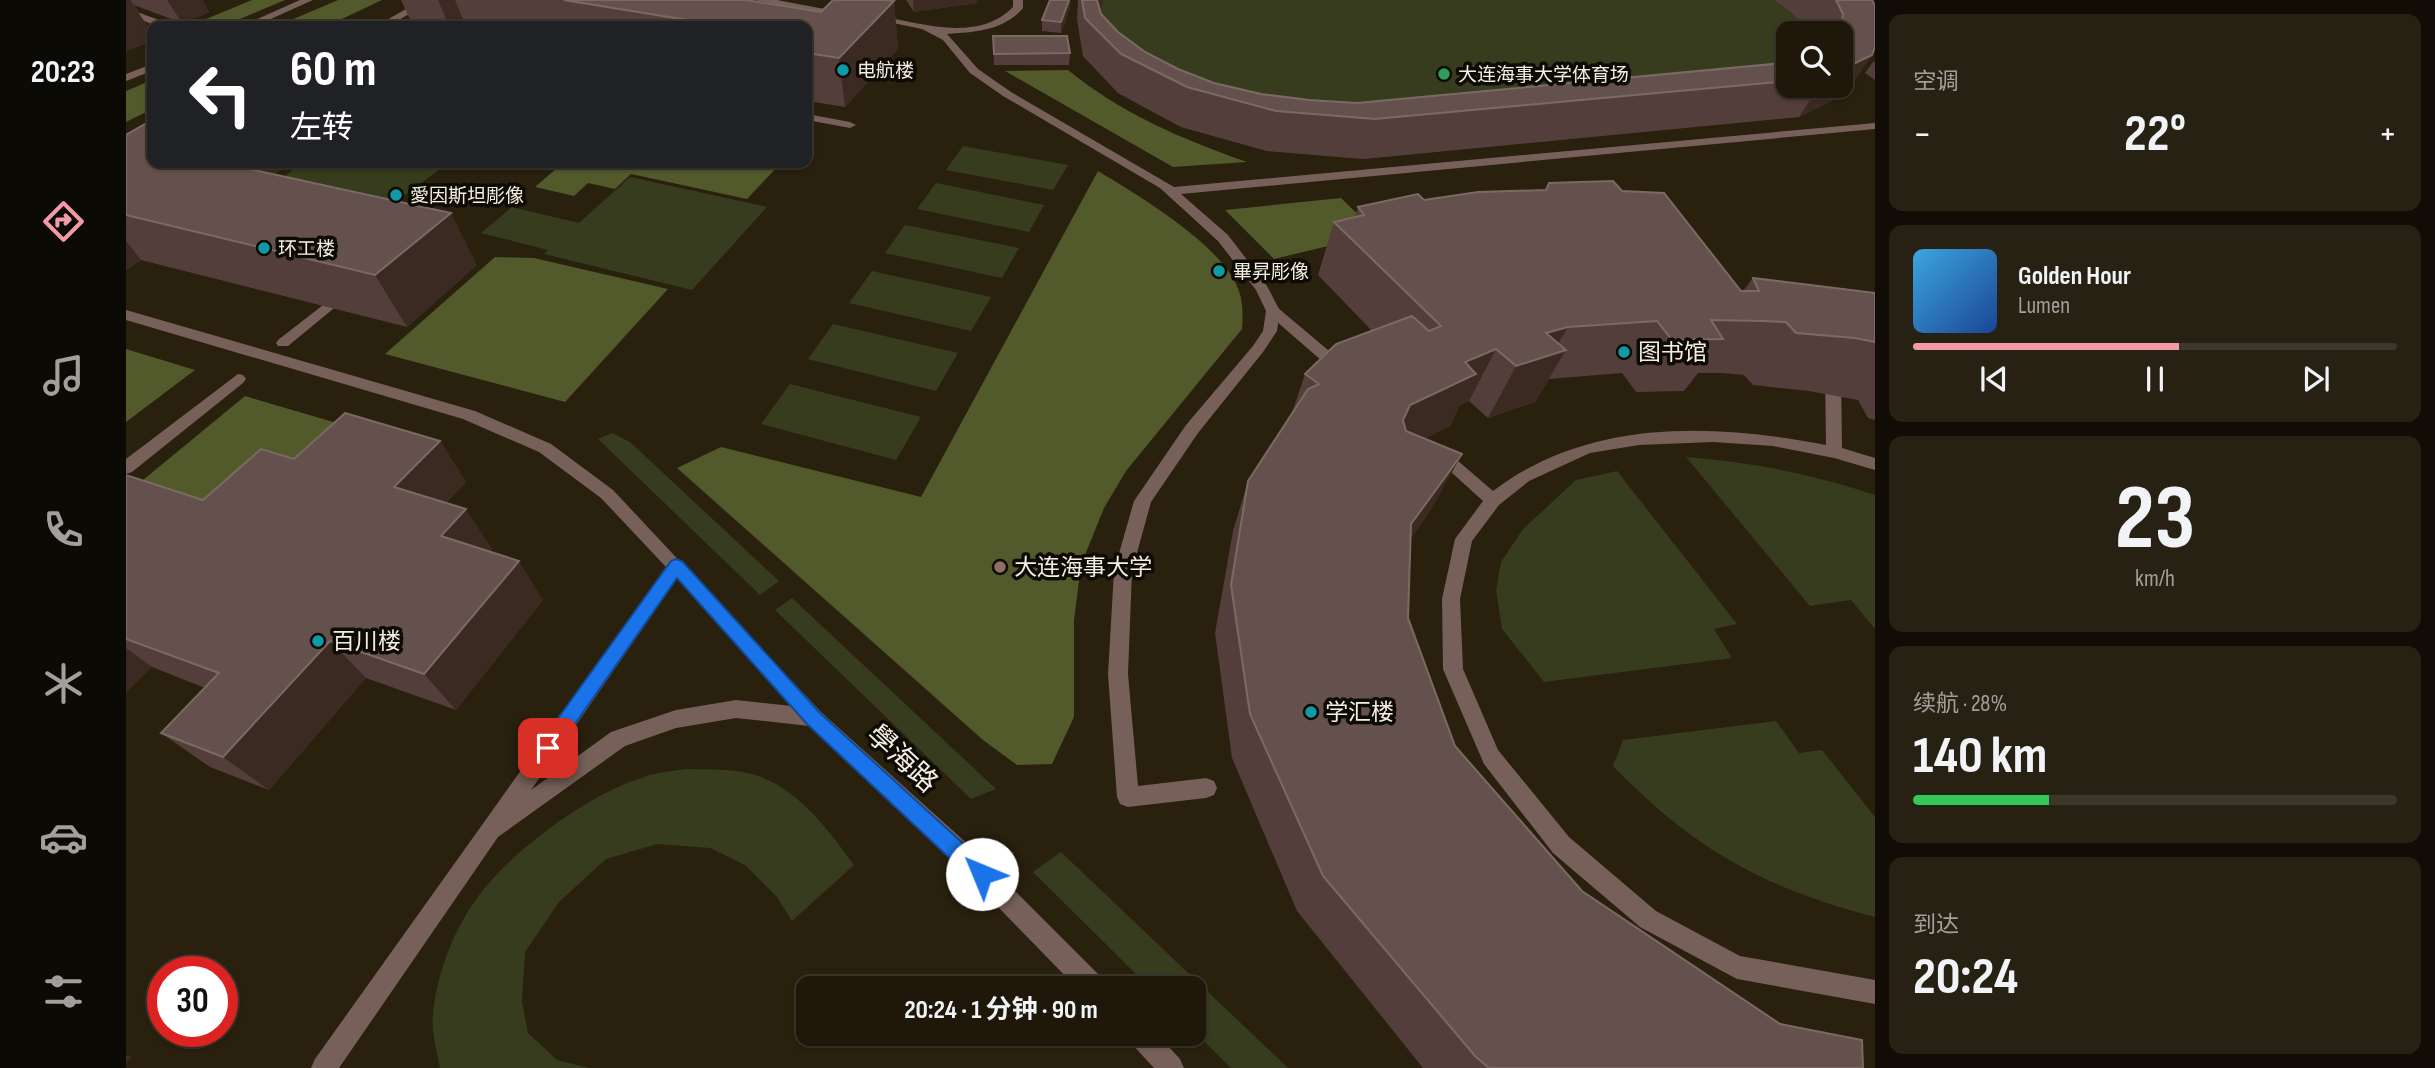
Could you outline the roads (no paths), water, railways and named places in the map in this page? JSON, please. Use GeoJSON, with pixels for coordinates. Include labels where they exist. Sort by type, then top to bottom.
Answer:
{"type":"FeatureCollection","features":[{"type":"Feature","properties":{"kind":"street"},"geometry":{"type":"LineString","coordinates":[[259,21],[308,0]]}},
{"type":"Feature","properties":{"kind":"street"},"geometry":{"type":"LineString","coordinates":[[390,21],[429,0]]}},
{"type":"Feature","properties":{"kind":"street"},"geometry":{"type":"LineString","coordinates":[[759,0],[925,26],[947,38],[974,71],[1007,94],[1171,191],[1223,238],[1262,289],[1273,311],[1357,383]]}},
{"type":"Feature","properties":{"kind":"street"},"geometry":{"type":"LineString","coordinates":[[937,32],[998,24],[1012,17],[1018,8],[1018,0]]}},
{"type":"Feature","properties":{"kind":"street"},"geometry":{"type":"LineString","coordinates":[[126,11],[153,21]]}},
{"type":"Feature","properties":{"kind":"street"},"geometry":{"type":"LineString","coordinates":[[126,78],[147,69]]}},
{"type":"Feature","properties":{"kind":"street"},"geometry":{"type":"LineString","coordinates":[[812,118],[850,125]]}},
{"type":"Feature","properties":{"kind":"street"},"geometry":{"type":"LineString","coordinates":[[1171,191],[1875,126]]}},
{"type":"Feature","properties":{"kind":"street"},"geometry":{"type":"LineString","coordinates":[[283,343],[353,285]]}},
{"type":"Feature","properties":{"kind":"street"},"geometry":{"type":"LineString","coordinates":[[1206,788],[1128,797],[1118,674],[1123,571],[1143,501],[1192,429],[1258,349],[1270,331],[1273,311]]}},
{"type":"Feature","properties":{"kind":"street","name":"學海路"},"geometry":{"type":"LineString","coordinates":[[126,315],[468,415],[545,448],[607,494],[814,718],[963,855],[1082,976]]}},
{"type":"Feature","properties":{"kind":"street"},"geometry":{"type":"LineString","coordinates":[[1833,358],[1833,452]]}},
{"type":"Feature","properties":{"kind":"street"},"geometry":{"type":"LineString","coordinates":[[126,468],[238,379]]}},
{"type":"Feature","properties":{"kind":"street"},"geometry":{"type":"LineString","coordinates":[[1875,464],[1773,440],[1713,436],[1639,439],[1587,448],[1523,477],[1493,500],[1464,539],[1451,598],[1453,669],[1491,757],[1561,845],[1648,919],[1737,967],[1875,992]]}},
{"type":"Feature","properties":{"kind":"street"},"geometry":{"type":"LineString","coordinates":[[1420,437],[1493,500]]}},
{"type":"Feature","properties":{"kind":"street"},"geometry":{"type":"LineString","coordinates":[[324,1068],[676,566]]}},
{"type":"Feature","properties":{"kind":"street"},"geometry":{"type":"LineString","coordinates":[[483,839],[618,739],[676,719],[736,709],[814,718]]}},
{"type":"Feature","properties":{"kind":"street"},"geometry":{"type":"LineString","coordinates":[[1151,1046],[1171,1068]]}},
{"type":"Feature","properties":{"kind":"place","name":"电航楼"},"geometry":{"type":"Point","coordinates":[843,70]}},
{"type":"Feature","properties":{"kind":"place","name":"大连海事大学体育场"},"geometry":{"type":"Point","coordinates":[1444,74]}},
{"type":"Feature","properties":{"kind":"place","name":"愛因斯坦彫像"},"geometry":{"type":"Point","coordinates":[396,195]}},
{"type":"Feature","properties":{"kind":"place","name":"环工楼"},"geometry":{"type":"Point","coordinates":[264,248]}},
{"type":"Feature","properties":{"kind":"place","name":"畢昇彫像"},"geometry":{"type":"Point","coordinates":[1219,271]}},
{"type":"Feature","properties":{"kind":"place","name":"图书馆"},"geometry":{"type":"Point","coordinates":[1624,352]}},
{"type":"Feature","properties":{"kind":"place","name":"大连海事大学"},"geometry":{"type":"Point","coordinates":[1000,567]}},
{"type":"Feature","properties":{"kind":"place","name":"百川楼"},"geometry":{"type":"Point","coordinates":[318,641]}},
{"type":"Feature","properties":{"kind":"place","name":"学汇楼"},"geometry":{"type":"Point","coordinates":[1311,712]}}]}
